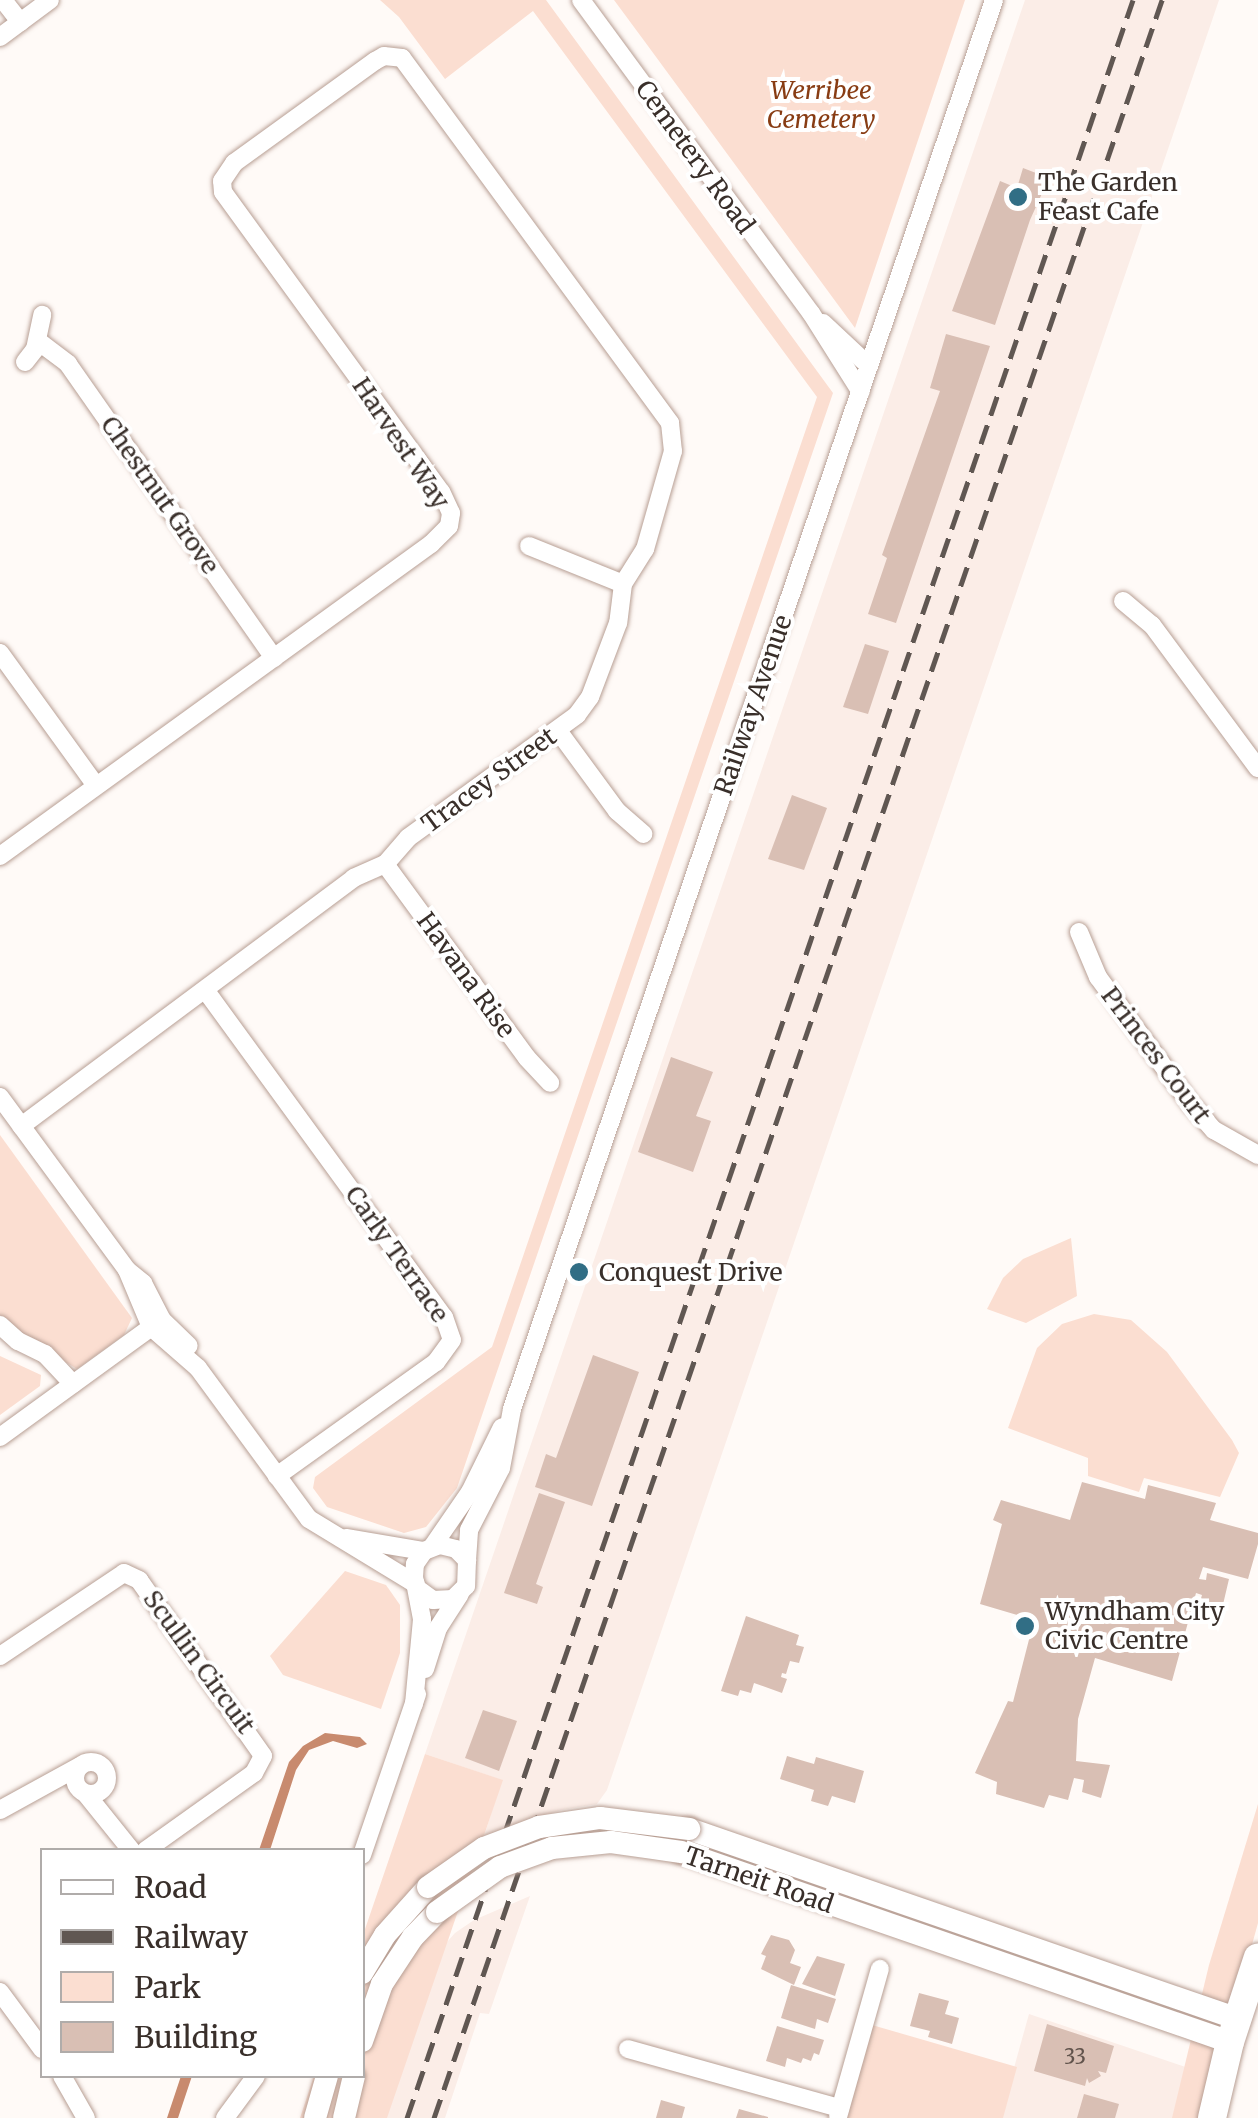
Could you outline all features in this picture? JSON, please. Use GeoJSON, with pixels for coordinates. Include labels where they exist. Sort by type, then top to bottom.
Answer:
{"type":"FeatureCollection","features":[{"type":"Feature","properties":{"kind":"highway"},"geometry":{"type":"LineString","coordinates":[[1212,2118],[1246,2032],[1258,1957]]}},
{"type":"Feature","properties":{"kind":"main road","name":"Tarneit Road"},"geometry":{"type":"LineString","coordinates":[[365,1968],[385,1935],[428,1887],[484,1848],[539,1826],[600,1818],[689,1829],[1246,2032]]}},
{"type":"Feature","properties":{"kind":"main road","name":"Tarneit Road"},"geometry":{"type":"LineString","coordinates":[[365,2032],[382,1984],[413,1936],[437,1912],[500,1866],[552,1848],[611,1842],[681,1852],[1246,2032]]}},
{"type":"Feature","properties":{"kind":"main road"},"geometry":{"type":"LineString","coordinates":[[315,2118],[326,2078]]}},
{"type":"Feature","properties":{"kind":"main road"},"geometry":{"type":"LineString","coordinates":[[344,2118],[354,2078]]}},
{"type":"Feature","properties":{"kind":"street"},"geometry":{"type":"LineString","coordinates":[[3,0],[20,22]]}},
{"type":"Feature","properties":{"kind":"street"},"geometry":{"type":"LineString","coordinates":[[0,37],[50,0]]}},
{"type":"Feature","properties":{"kind":"street","name":"Cemetery Road"},"geometry":{"type":"LineString","coordinates":[[581,0],[811,313],[861,392]]}},
{"type":"Feature","properties":{"kind":"street","name":"Railway Avenue"},"geometry":{"type":"LineString","coordinates":[[428,1549],[470,1492],[512,1409],[994,0]]}},
{"type":"Feature","properties":{"kind":"street","name":"Tracey Street"},"geometry":{"type":"LineString","coordinates":[[21,1126],[354,878],[385,864],[408,838],[558,732],[590,697],[618,623],[624,584],[645,549],[673,450],[670,422],[410,63],[394,56]]}},
{"type":"Feature","properties":{"kind":"street","name":"Harvest Way"},"geometry":{"type":"LineString","coordinates":[[0,856],[440,537],[450,521],[452,513],[441,492],[223,192],[222,181],[234,163],[375,61],[394,56]]}},
{"type":"Feature","properties":{"kind":"street","name":"Cemetery Road"},"geometry":{"type":"LineString","coordinates":[[811,313],[869,366]]}},
{"type":"Feature","properties":{"kind":"street"},"geometry":{"type":"LineString","coordinates":[[25,362],[38,341],[42,314]]}},
{"type":"Feature","properties":{"kind":"street","name":"Chestnut Grove"},"geometry":{"type":"LineString","coordinates":[[38,341],[68,364],[274,658]]}},
{"type":"Feature","properties":{"kind":"street"},"geometry":{"type":"LineString","coordinates":[[529,546],[624,584]]}},
{"type":"Feature","properties":{"kind":"street"},"geometry":{"type":"LineString","coordinates":[[1124,601],[1152,625],[1258,768]]}},
{"type":"Feature","properties":{"kind":"street"},"geometry":{"type":"LineString","coordinates":[[0,653],[95,784]]}},
{"type":"Feature","properties":{"kind":"street"},"geometry":{"type":"LineString","coordinates":[[558,732],[617,811],[643,834]]}},
{"type":"Feature","properties":{"kind":"street","name":"Havana Rise"},"geometry":{"type":"LineString","coordinates":[[385,864],[527,1058],[550,1082]]}},
{"type":"Feature","properties":{"kind":"street","name":"Princes Court"},"geometry":{"type":"LineString","coordinates":[[1080,932],[1098,977],[1192,1104],[1214,1130],[1258,1155]]}},
{"type":"Feature","properties":{"kind":"street","name":"Carly Terrace"},"geometry":{"type":"LineString","coordinates":[[206,990],[444,1316],[452,1340],[436,1362],[277,1476]]}},
{"type":"Feature","properties":{"kind":"street"},"geometry":{"type":"LineString","coordinates":[[0,1097],[127,1270],[143,1283],[156,1323],[198,1368],[310,1519],[434,1600],[461,1594]]}},
{"type":"Feature","properties":{"kind":"street"},"geometry":{"type":"LineString","coordinates":[[0,1437],[156,1323]]}},
{"type":"Feature","properties":{"kind":"street"},"geometry":{"type":"LineString","coordinates":[[0,1325],[55,1362],[73,1384]]}},
{"type":"Feature","properties":{"kind":"street","name":"Railway Avenue"},"geometry":{"type":"LineString","coordinates":[[466,1560],[469,1530],[501,1468],[512,1409]]}},
{"type":"Feature","properties":{"kind":"street"},"geometry":{"type":"LineString","coordinates":[[331,1536],[428,1549],[456,1548],[466,1560],[469,1578],[438,1628],[364,1848]]}},
{"type":"Feature","properties":{"kind":"street"},"geometry":{"type":"LineString","coordinates":[[414,1704],[422,1619],[415,1564],[428,1549]]}},
{"type":"Feature","properties":{"kind":"street","name":"Scullin Circuit"},"geometry":{"type":"LineString","coordinates":[[0,1656],[79,1599],[124,1574],[138,1580],[264,1756],[254,1773],[149,1848]]}},
{"type":"Feature","properties":{"kind":"street"},"geometry":{"type":"LineString","coordinates":[[0,1810],[42,1783],[90,1762],[100,1764],[107,1773],[90,1790]]}},
{"type":"Feature","properties":{"kind":"street"},"geometry":{"type":"LineString","coordinates":[[80,1766],[74,1780],[90,1790],[130,1848]]}},
{"type":"Feature","properties":{"kind":"street"},"geometry":{"type":"LineString","coordinates":[[42,1783],[90,1790]]}},
{"type":"Feature","properties":{"kind":"street"},"geometry":{"type":"LineString","coordinates":[[628,2049],[839,2113],[880,1969]]}},
{"type":"Feature","properties":{"kind":"street"},"geometry":{"type":"LineString","coordinates":[[0,1992],[40,2047]]}},
{"type":"Feature","properties":{"kind":"street"},"geometry":{"type":"LineString","coordinates":[[63,2078],[86,2118]]}},
{"type":"Feature","properties":{"kind":"street"},"geometry":{"type":"LineString","coordinates":[[225,2118],[255,2078]]}},
{"type":"Feature","properties":{"kind":"shaded area"},"geometry":{"type":"Polygon","coordinates":[[[1025,0],[1219,0],[607,1790],[597,1804],[561,1810],[484,1836],[502,1780],[425,1754],[1025,0]]]}},
{"type":"Feature","properties":{"kind":"shaded area"},"geometry":{"type":"Polygon","coordinates":[[[325,1733],[360,1737],[367,1744],[357,1748],[333,1741],[309,1750],[296,1770],[271,1848],[260,1848],[289,1762],[303,1746],[325,1733]]]}},
{"type":"Feature","properties":{"kind":"shaded area"},"geometry":{"type":"Polygon","coordinates":[[[530,1896],[489,2014],[480,2013],[445,2118],[370,2118],[422,1970],[455,1933],[474,1920],[530,1896]]]}},
{"type":"Feature","properties":{"kind":"shaded area"},"geometry":{"type":"Polygon","coordinates":[[[1029,2014],[1212,2076],[1200,2118],[1000,2118],[1029,2014]]]}},
{"type":"Feature","properties":{"kind":"shaded area"},"geometry":{"type":"Polygon","coordinates":[[[180,2078],[191,2078],[178,2118],[167,2118],[180,2078]]]}},
{"type":"Feature","properties":{"kind":"green space"},"geometry":{"type":"Polygon","coordinates":[[[380,0],[546,0],[833,393],[457,1488],[426,1527],[404,1533],[327,1507],[313,1488],[315,1477],[492,1347],[817,397],[533,11],[445,79],[399,17],[380,0]]]}},
{"type":"Feature","properties":{"kind":"green space","name":"Werribee Cemetery"},"geometry":{"type":"Polygon","coordinates":[[[614,0],[965,0],[855,328],[648,46],[614,0]]]}},
{"type":"Feature","properties":{"kind":"green space"},"geometry":{"type":"Polygon","coordinates":[[[0,1135],[132,1318],[124,1335],[77,1369],[21,1335],[0,1315],[0,1135]]]}},
{"type":"Feature","properties":{"kind":"green space"},"geometry":{"type":"Polygon","coordinates":[[[1071,1238],[1077,1296],[1026,1323],[987,1309],[1003,1278],[1023,1259],[1071,1238]]]}},
{"type":"Feature","properties":{"kind":"green space"},"geometry":{"type":"Polygon","coordinates":[[[1094,1314],[1131,1320],[1167,1352],[1232,1440],[1239,1453],[1220,1497],[1144,1478],[1139,1492],[1088,1476],[1088,1458],[1008,1428],[1037,1348],[1062,1324],[1094,1314]]]}},
{"type":"Feature","properties":{"kind":"green space"},"geometry":{"type":"Polygon","coordinates":[[[0,1356],[41,1375],[40,1386],[0,1415],[0,1356]]]}},
{"type":"Feature","properties":{"kind":"green space"},"geometry":{"type":"Polygon","coordinates":[[[345,1571],[386,1585],[400,1605],[400,1653],[381,1709],[283,1675],[270,1656],[345,1571]]]}},
{"type":"Feature","properties":{"kind":"green space"},"geometry":{"type":"Polygon","coordinates":[[[425,1754],[503,1780],[387,2118],[300,2118],[313,2078],[365,2078],[365,1929],[425,1754]]]}},
{"type":"Feature","properties":{"kind":"green space"},"geometry":{"type":"Polygon","coordinates":[[[1258,1804],[1258,1923],[1204,2118],[1172,2118],[1209,1965],[1258,1804]]]}},
{"type":"Feature","properties":{"kind":"green space"},"geometry":{"type":"Polygon","coordinates":[[[872,2025],[1017,2067],[1003,2118],[846,2118],[872,2025]]]}},
{"type":"Feature","properties":{"kind":"building"},"geometry":{"type":"Polygon","coordinates":[[[1023,168],[1049,178],[1030,220],[995,325],[952,311],[1000,181],[1017,188],[1023,168]]]}},
{"type":"Feature","properties":{"kind":"building"},"geometry":{"type":"Polygon","coordinates":[[[946,334],[990,346],[896,623],[868,614],[887,558],[882,555],[940,391],[930,388],[946,334]]]}},
{"type":"Feature","properties":{"kind":"building"},"geometry":{"type":"Polygon","coordinates":[[[865,644],[889,651],[868,714],[843,707],[865,644]]]}},
{"type":"Feature","properties":{"kind":"building"},"geometry":{"type":"Polygon","coordinates":[[[792,795],[827,808],[804,870],[768,859],[792,795]]]}},
{"type":"Feature","properties":{"kind":"building"},"geometry":{"type":"Polygon","coordinates":[[[671,1057],[713,1072],[696,1116],[711,1121],[693,1172],[638,1152],[671,1057]]]}},
{"type":"Feature","properties":{"kind":"building"},"geometry":{"type":"Polygon","coordinates":[[[593,1355],[639,1372],[592,1506],[535,1487],[546,1454],[556,1458],[593,1355]]]}},
{"type":"Feature","properties":{"kind":"building"},"geometry":{"type":"Polygon","coordinates":[[[1082,1482],[1145,1499],[1148,1485],[1216,1503],[1210,1520],[1258,1533],[1258,1544],[1248,1579],[1203,1567],[1199,1579],[1206,1580],[1207,1573],[1229,1579],[1221,1613],[1199,1605],[1202,1595],[1196,1593],[1172,1681],[1095,1658],[1078,1719],[1076,1761],[1110,1765],[1101,1798],[1082,1792],[1084,1780],[1074,1778],[1068,1800],[1049,1795],[1044,1808],[996,1794],[997,1782],[975,1773],[1008,1701],[1013,1702],[1034,1620],[980,1604],[1002,1524],[993,1520],[1001,1500],[1070,1520],[1082,1482]]]}},
{"type":"Feature","properties":{"kind":"building"},"geometry":{"type":"Polygon","coordinates":[[[539,1493],[565,1502],[536,1584],[543,1587],[537,1604],[504,1593],[539,1493]]]}},
{"type":"Feature","properties":{"kind":"building"},"geometry":{"type":"Polygon","coordinates":[[[746,1616],[799,1635],[796,1645],[804,1647],[799,1663],[790,1661],[786,1674],[782,1673],[781,1677],[787,1679],[782,1693],[754,1683],[751,1693],[740,1690],[738,1696],[721,1691],[746,1616]]]}},
{"type":"Feature","properties":{"kind":"building"},"geometry":{"type":"Polygon","coordinates":[[[483,1710],[517,1721],[499,1771],[465,1758],[483,1710]]]}},
{"type":"Feature","properties":{"kind":"building"},"geometry":{"type":"Polygon","coordinates":[[[787,1756],[814,1764],[816,1757],[864,1771],[855,1803],[832,1796],[828,1806],[811,1801],[814,1790],[780,1779],[787,1756]]]}},
{"type":"Feature","properties":{"kind":"building"},"geometry":{"type":"Polygon","coordinates":[[[771,1935],[789,1940],[795,1950],[790,1963],[801,1967],[794,1985],[761,1969],[766,1956],[761,1954],[771,1935]]]}},
{"type":"Feature","properties":{"kind":"building"},"geometry":{"type":"Polygon","coordinates":[[[817,1956],[845,1964],[835,1996],[802,1984],[817,1956]]]}},
{"type":"Feature","properties":{"kind":"building"},"geometry":{"type":"Polygon","coordinates":[[[791,1985],[836,1999],[828,2023],[817,2019],[815,2029],[781,2018],[791,1985]]]}},
{"type":"Feature","properties":{"kind":"building"},"geometry":{"type":"Polygon","coordinates":[[[919,1993],[949,2001],[945,2014],[959,2018],[952,2044],[928,2037],[930,2031],[910,2026],[919,1993]]]}},
{"type":"Feature","properties":{"kind":"building"},"geometry":{"type":"Polygon","coordinates":[[[1047,2024],[1114,2046],[1106,2073],[1098,2071],[1101,2076],[1089,2083],[1087,2078],[1085,2086],[1034,2071],[1047,2024]]]}},
{"type":"Feature","properties":{"kind":"building"},"geometry":{"type":"Polygon","coordinates":[[[777,2026],[824,2040],[819,2055],[814,2053],[811,2061],[803,2058],[801,2063],[787,2058],[785,2067],[766,2061],[777,2026]]]}},
{"type":"Feature","properties":{"kind":"building"},"geometry":{"type":"Polygon","coordinates":[[[1084,2094],[1119,2104],[1115,2118],[1077,2118],[1084,2094]]]}},
{"type":"Feature","properties":{"kind":"building"},"geometry":{"type":"Polygon","coordinates":[[[661,2100],[685,2107],[682,2118],[656,2118],[661,2100]]]}},
{"type":"Feature","properties":{"kind":"building"},"geometry":{"type":"Polygon","coordinates":[[[739,2109],[768,2117],[768,2118],[736,2118],[739,2109]]]}},
{"type":"Feature","properties":{"kind":"railway"},"geometry":{"type":"LineString","coordinates":[[407,2118],[1133,0]]}},
{"type":"Feature","properties":{"kind":"railway"},"geometry":{"type":"LineString","coordinates":[[434,2118],[1162,0]]}},
{"type":"Feature","properties":{"kind":"place","name":"The Garden Feast Cafe"},"geometry":{"type":"Point","coordinates":[1018,197]}},
{"type":"Feature","properties":{"kind":"place","name":"Conquest Drive"},"geometry":{"type":"Point","coordinates":[579,1272]}},
{"type":"Feature","properties":{"kind":"place","name":"Wyndham City Civic Centre"},"geometry":{"type":"Point","coordinates":[1025,1626]}}]}
